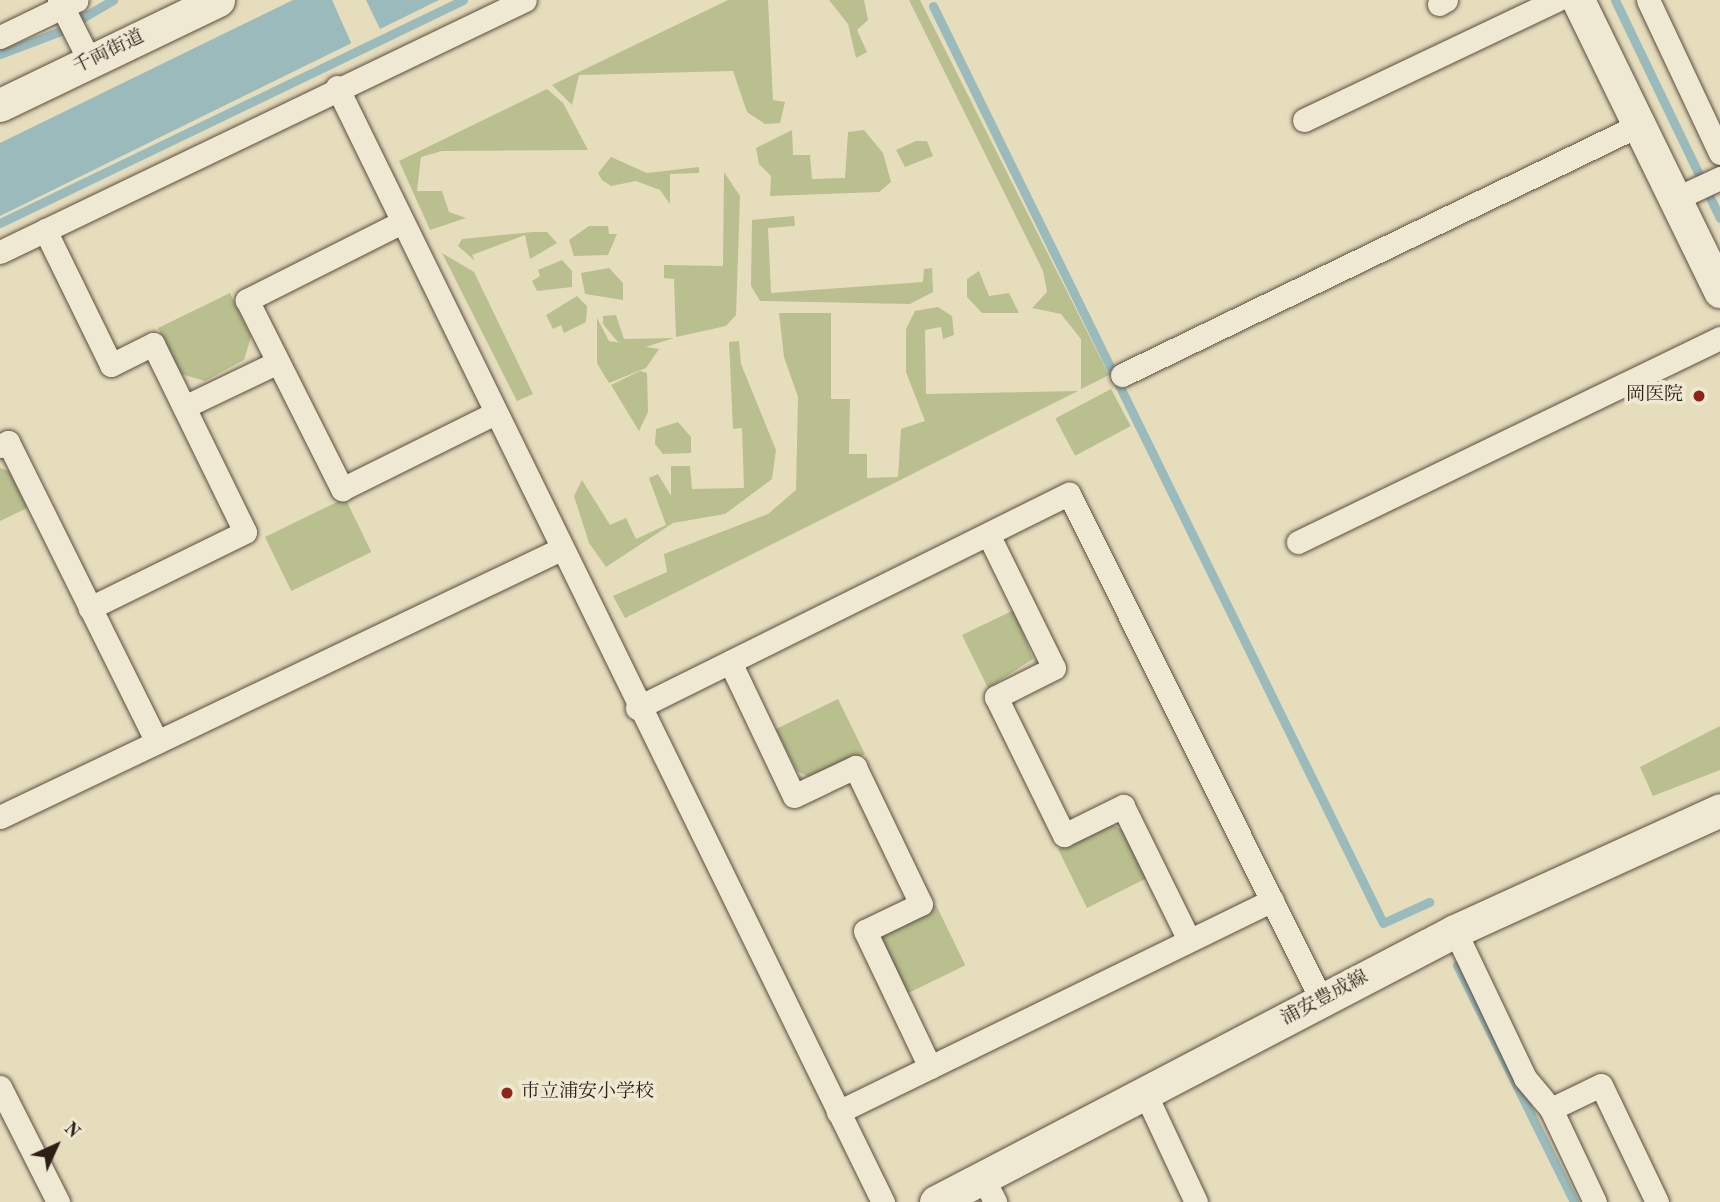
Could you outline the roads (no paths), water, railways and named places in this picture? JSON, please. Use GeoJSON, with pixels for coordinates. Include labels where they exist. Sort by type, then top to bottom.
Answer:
{"type":"FeatureCollection","features":[{"type":"Feature","properties":{"kind":"main road","name":"千両街道"},"geometry":{"type":"LineString","coordinates":[[0,105],[218,0]]}},
{"type":"Feature","properties":{"kind":"main road"},"geometry":{"type":"LineString","coordinates":[[1578,0],[1639,125],[1701,187],[1720,291]]}},
{"type":"Feature","properties":{"kind":"main road","name":"浦安豊成線"},"geometry":{"type":"LineString","coordinates":[[936,1202],[989,1190],[1145,1093],[1455,931],[1720,810]]}},
{"type":"Feature","properties":{"kind":"street"},"geometry":{"type":"LineString","coordinates":[[0,252],[337,87],[525,0]]}},
{"type":"Feature","properties":{"kind":"street"},"geometry":{"type":"LineString","coordinates":[[1304,120],[1557,0]]}},
{"type":"Feature","properties":{"kind":"street"},"geometry":{"type":"LineString","coordinates":[[1648,0],[1720,153]]}},
{"type":"Feature","properties":{"kind":"street"},"geometry":{"type":"LineString","coordinates":[[0,37],[68,11],[90,62]]}},
{"type":"Feature","properties":{"kind":"street"},"geometry":{"type":"LineString","coordinates":[[337,87],[637,708],[883,1202]]}},
{"type":"Feature","properties":{"kind":"street"},"geometry":{"type":"LineString","coordinates":[[1122,375],[1639,125]]}},
{"type":"Feature","properties":{"kind":"street"},"geometry":{"type":"LineString","coordinates":[[402,222],[247,300],[342,489],[495,413]]}},
{"type":"Feature","properties":{"kind":"street"},"geometry":{"type":"LineString","coordinates":[[45,230],[111,365],[153,344],[245,532],[90,608]]}},
{"type":"Feature","properties":{"kind":"street"},"geometry":{"type":"LineString","coordinates":[[1298,542],[1720,338]]}},
{"type":"Feature","properties":{"kind":"street"},"geometry":{"type":"LineString","coordinates":[[184,407],[278,362]]}},
{"type":"Feature","properties":{"kind":"street"},"geometry":{"type":"LineString","coordinates":[[0,446],[8,442],[157,742]]}},
{"type":"Feature","properties":{"kind":"street"},"geometry":{"type":"LineString","coordinates":[[637,708],[1069,494],[1322,1001]]}},
{"type":"Feature","properties":{"kind":"street"},"geometry":{"type":"LineString","coordinates":[[988,534],[1054,668],[996,697],[1064,835],[1124,806],[1189,940]]}},
{"type":"Feature","properties":{"kind":"street"},"geometry":{"type":"LineString","coordinates":[[0,817],[561,549]]}},
{"type":"Feature","properties":{"kind":"street"},"geometry":{"type":"LineString","coordinates":[[730,662],[794,796],[855,767],[921,904],[865,930],[930,1067]]}},
{"type":"Feature","properties":{"kind":"street"},"geometry":{"type":"LineString","coordinates":[[838,1112],[1272,900]]}},
{"type":"Feature","properties":{"kind":"street"},"geometry":{"type":"LineString","coordinates":[[1455,931],[1525,1078],[1551,1109],[1595,1202]]}},
{"type":"Feature","properties":{"kind":"street"},"geometry":{"type":"LineString","coordinates":[[1551,1109],[1601,1085],[1657,1202]]}},
{"type":"Feature","properties":{"kind":"street"},"geometry":{"type":"LineString","coordinates":[[0,1087],[58,1202]]}},
{"type":"Feature","properties":{"kind":"street"},"geometry":{"type":"LineString","coordinates":[[1145,1093],[1196,1202]]}},
{"type":"Feature","properties":{"kind":"water"},"geometry":{"type":"Polygon","coordinates":[[[293,0],[439,0],[0,216],[0,143],[293,0]]]}},
{"type":"Feature","properties":{"kind":"waterway"},"geometry":{"type":"LineString","coordinates":[[0,54],[58,32],[113,0]]}},
{"type":"Feature","properties":{"kind":"waterway"},"geometry":{"type":"LineString","coordinates":[[0,223],[463,0]]}},
{"type":"Feature","properties":{"kind":"waterway"},"geometry":{"type":"LineString","coordinates":[[1615,0],[1720,218]]}},
{"type":"Feature","properties":{"kind":"waterway"},"geometry":{"type":"LineString","coordinates":[[933,6],[1383,923],[1429,902]]}},
{"type":"Feature","properties":{"kind":"waterway"},"geometry":{"type":"LineString","coordinates":[[1457,965],[1574,1202]]}},
{"type":"Feature","properties":{"kind":"place","name":"岡医院"},"geometry":{"type":"Point","coordinates":[1699,396]}},
{"type":"Feature","properties":{"kind":"place","name":"市立浦安小学校"},"geometry":{"type":"Point","coordinates":[507,1093]}}]}
